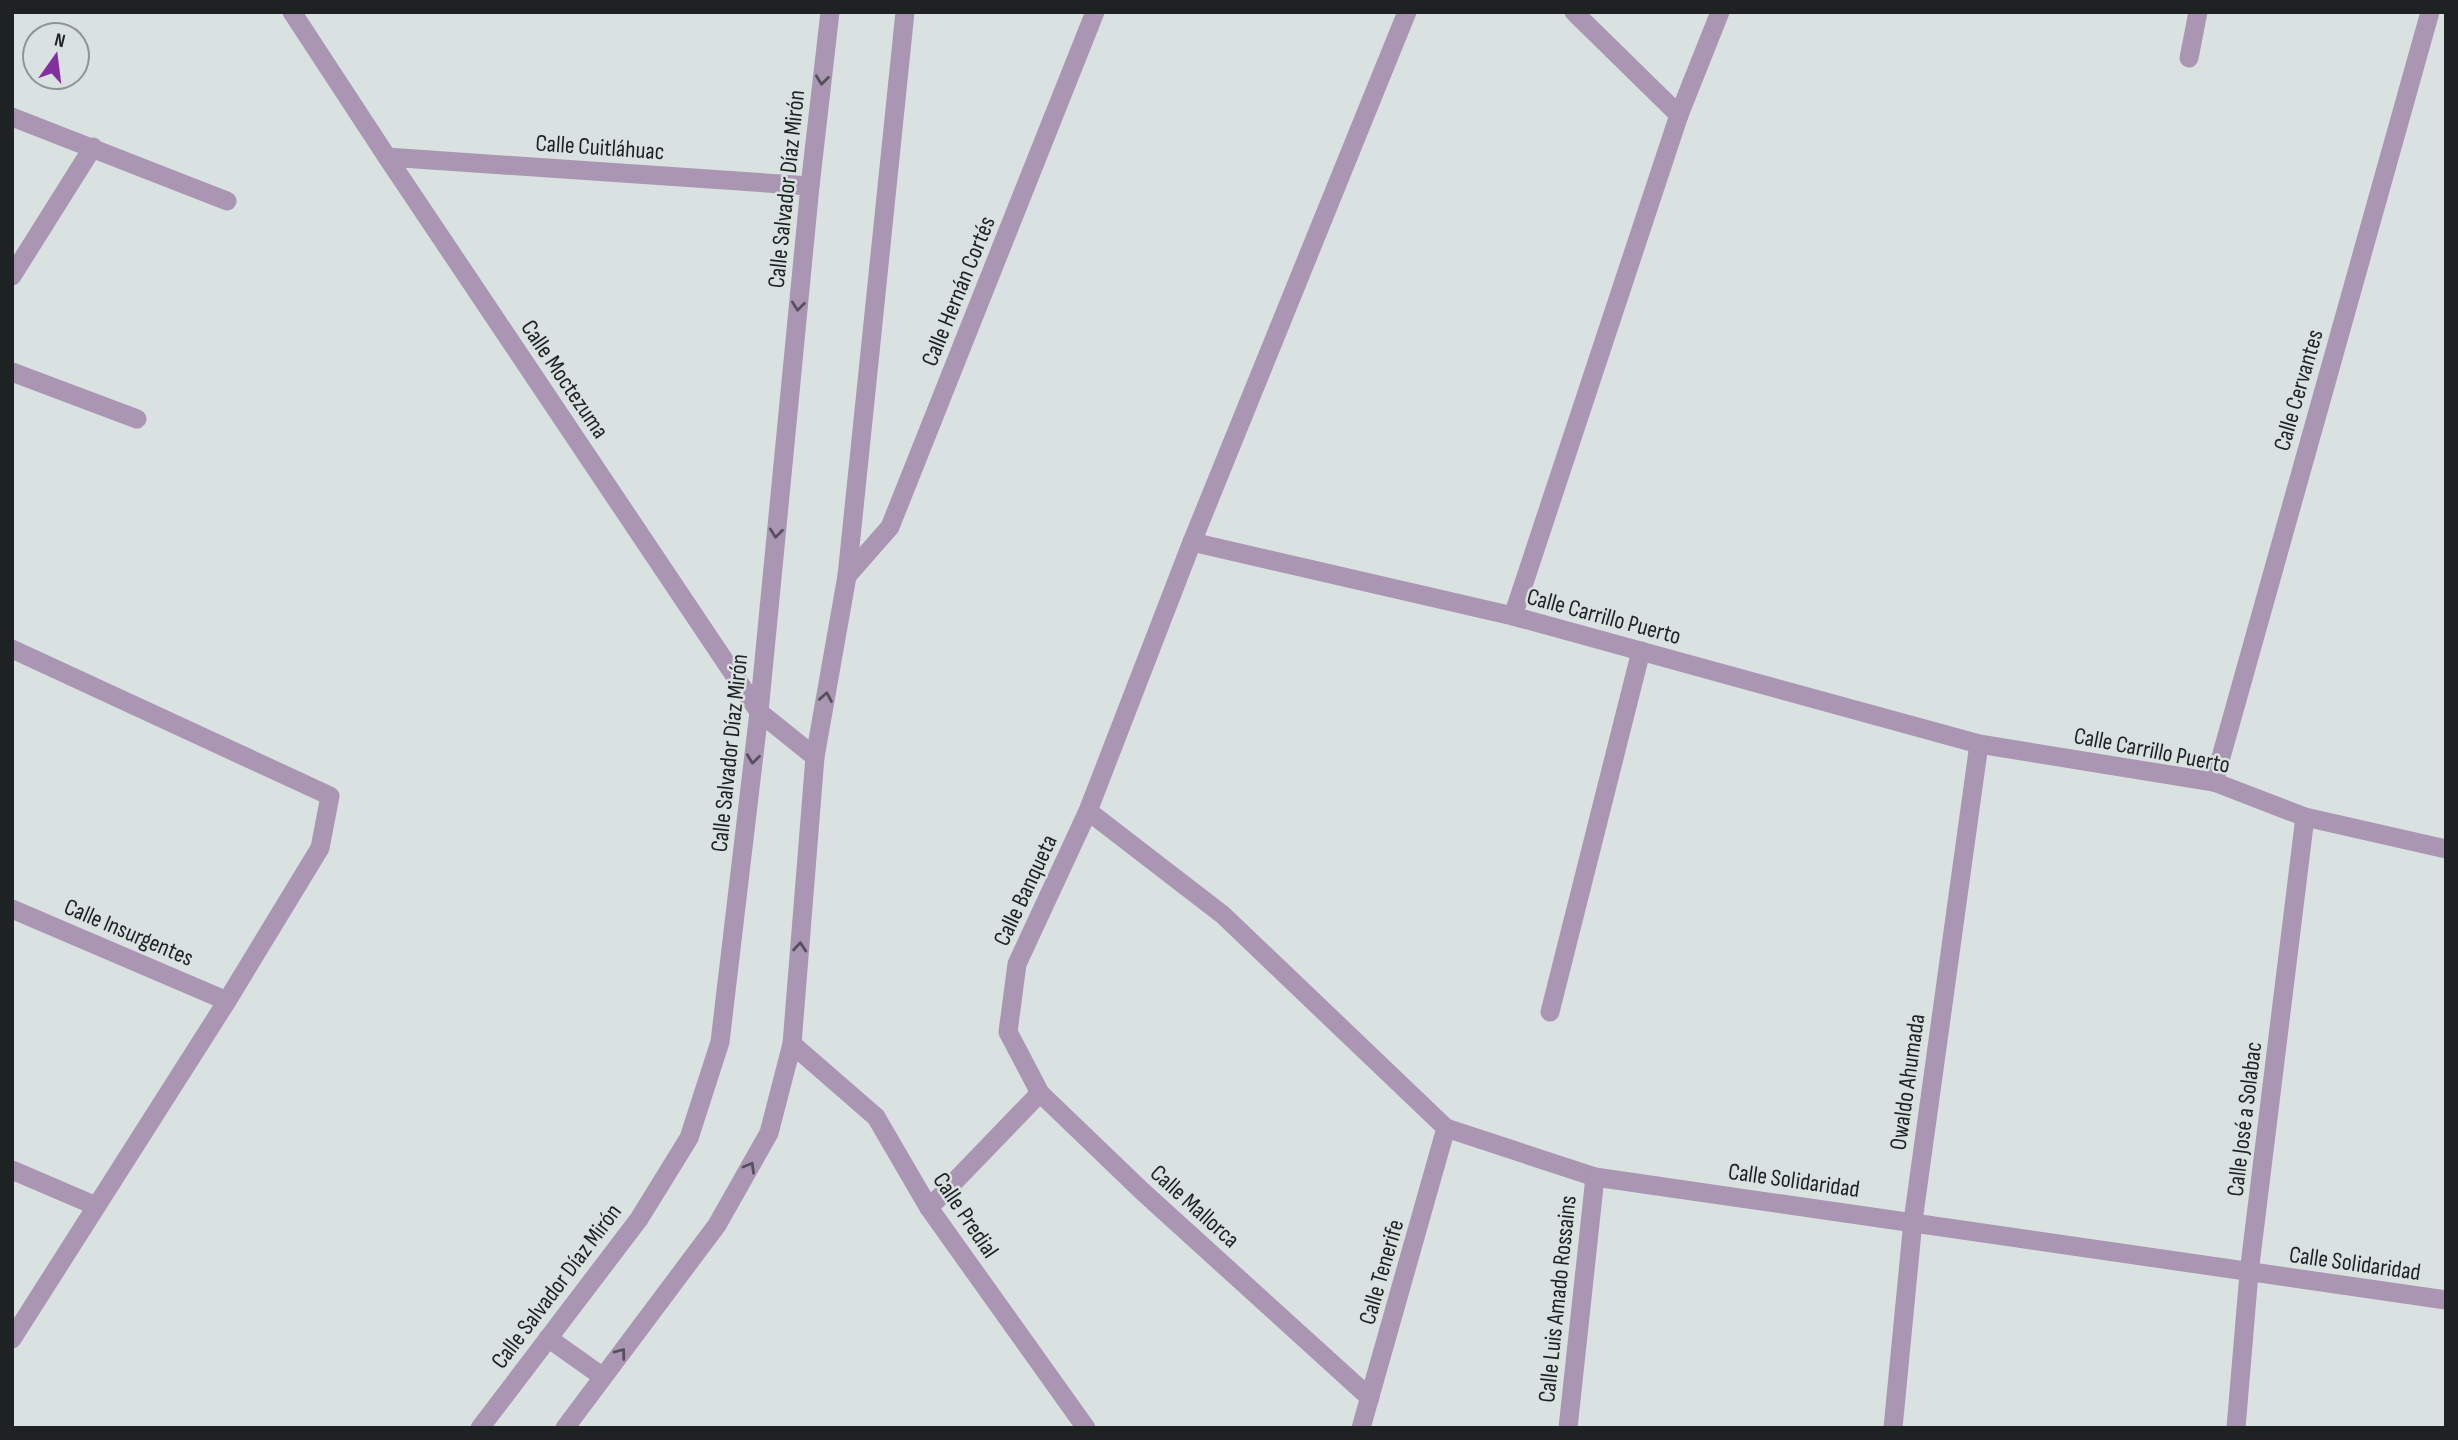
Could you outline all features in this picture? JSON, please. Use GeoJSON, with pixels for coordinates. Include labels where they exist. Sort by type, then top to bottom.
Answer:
{"type":"FeatureCollection","features":[{"type":"Feature","properties":{"kind":"street","name":"Calle Moctezuma"},"geometry":{"type":"LineString","coordinates":[[292,12],[759,712],[815,757]]}},
{"type":"Feature","properties":{"kind":"street","name":"Calle Salvador Díaz Mirón"},"geometry":{"type":"LineString","coordinates":[[480,1428],[639,1219],[689,1138],[720,1042],[759,712],[810,186],[830,12]]}},
{"type":"Feature","properties":{"kind":"street"},"geometry":{"type":"LineString","coordinates":[[565,1428],[717,1225],[769,1133],[792,1044],[815,757],[847,576],[905,12]]}},
{"type":"Feature","properties":{"kind":"street","name":"Calle Hernán Cortés"},"geometry":{"type":"LineString","coordinates":[[847,576],[890,527],[1095,12]]}},
{"type":"Feature","properties":{"kind":"street"},"geometry":{"type":"LineString","coordinates":[[1088,811],[1192,542],[1407,12]]}},
{"type":"Feature","properties":{"kind":"street"},"geometry":{"type":"LineString","coordinates":[[1574,12],[1679,115]]}},
{"type":"Feature","properties":{"kind":"street"},"geometry":{"type":"LineString","coordinates":[[1513,616],[1679,115],[1720,12]]}},
{"type":"Feature","properties":{"kind":"street"},"geometry":{"type":"LineString","coordinates":[[2189,58],[2198,12]]}},
{"type":"Feature","properties":{"kind":"street","name":"Calle Cervantes"},"geometry":{"type":"LineString","coordinates":[[2214,782],[2430,12]]}},
{"type":"Feature","properties":{"kind":"street"},"geometry":{"type":"LineString","coordinates":[[12,117],[227,201]]}},
{"type":"Feature","properties":{"kind":"street"},"geometry":{"type":"LineString","coordinates":[[12,276],[93,147]]}},
{"type":"Feature","properties":{"kind":"street","name":"Calle Cuitláhuac"},"geometry":{"type":"LineString","coordinates":[[387,158],[810,186]]}},
{"type":"Feature","properties":{"kind":"street"},"geometry":{"type":"LineString","coordinates":[[12,372],[137,419]]}},
{"type":"Feature","properties":{"kind":"street","name":"Calle Carrillo Puerto"},"geometry":{"type":"LineString","coordinates":[[1192,542],[1513,616],[1979,744],[2214,782],[2305,817],[2446,849]]}},
{"type":"Feature","properties":{"kind":"street"},"geometry":{"type":"LineString","coordinates":[[12,649],[330,796],[320,848],[12,1339]]}},
{"type":"Feature","properties":{"kind":"street"},"geometry":{"type":"LineString","coordinates":[[1550,1012],[1641,651]]}},
{"type":"Feature","properties":{"kind":"street","name":"Owaldo Ahumada"},"geometry":{"type":"LineString","coordinates":[[1894,1428],[1913,1221],[1979,744]]}},
{"type":"Feature","properties":{"kind":"street","name":"Calle Solidaridad"},"geometry":{"type":"LineString","coordinates":[[1088,811],[1223,915],[1447,1128],[1595,1177],[2446,1300]]}},
{"type":"Feature","properties":{"kind":"street","name":"Calle Banqueta"},"geometry":{"type":"LineString","coordinates":[[1007,1032],[1017,964],[1088,811]]}},
{"type":"Feature","properties":{"kind":"street","name":"Calle José a Solabac"},"geometry":{"type":"LineString","coordinates":[[2236,1428],[2249,1273],[2305,817]]}},
{"type":"Feature","properties":{"kind":"street","name":"Calle Insurgentes"},"geometry":{"type":"LineString","coordinates":[[12,909],[226,1000]]}},
{"type":"Feature","properties":{"kind":"street","name":"Calle Mallorca"},"geometry":{"type":"LineString","coordinates":[[1007,1032],[1040,1093],[1152,1200],[1370,1398]]}},
{"type":"Feature","properties":{"kind":"street","name":"Calle Predial"},"geometry":{"type":"LineString","coordinates":[[792,1044],[876,1117],[929,1208],[1086,1428]]}},
{"type":"Feature","properties":{"kind":"street"},"geometry":{"type":"LineString","coordinates":[[929,1208],[1040,1093]]}},
{"type":"Feature","properties":{"kind":"street","name":"Calle Tenerife"},"geometry":{"type":"LineString","coordinates":[[1361,1428],[1447,1128]]}},
{"type":"Feature","properties":{"kind":"street"},"geometry":{"type":"LineString","coordinates":[[12,1170],[96,1206]]}},
{"type":"Feature","properties":{"kind":"street","name":"Calle Luis Amado Rossains"},"geometry":{"type":"LineString","coordinates":[[1568,1428],[1595,1177]]}},
{"type":"Feature","properties":{"kind":"street"},"geometry":{"type":"LineString","coordinates":[[548,1338],[603,1377]]}}]}
